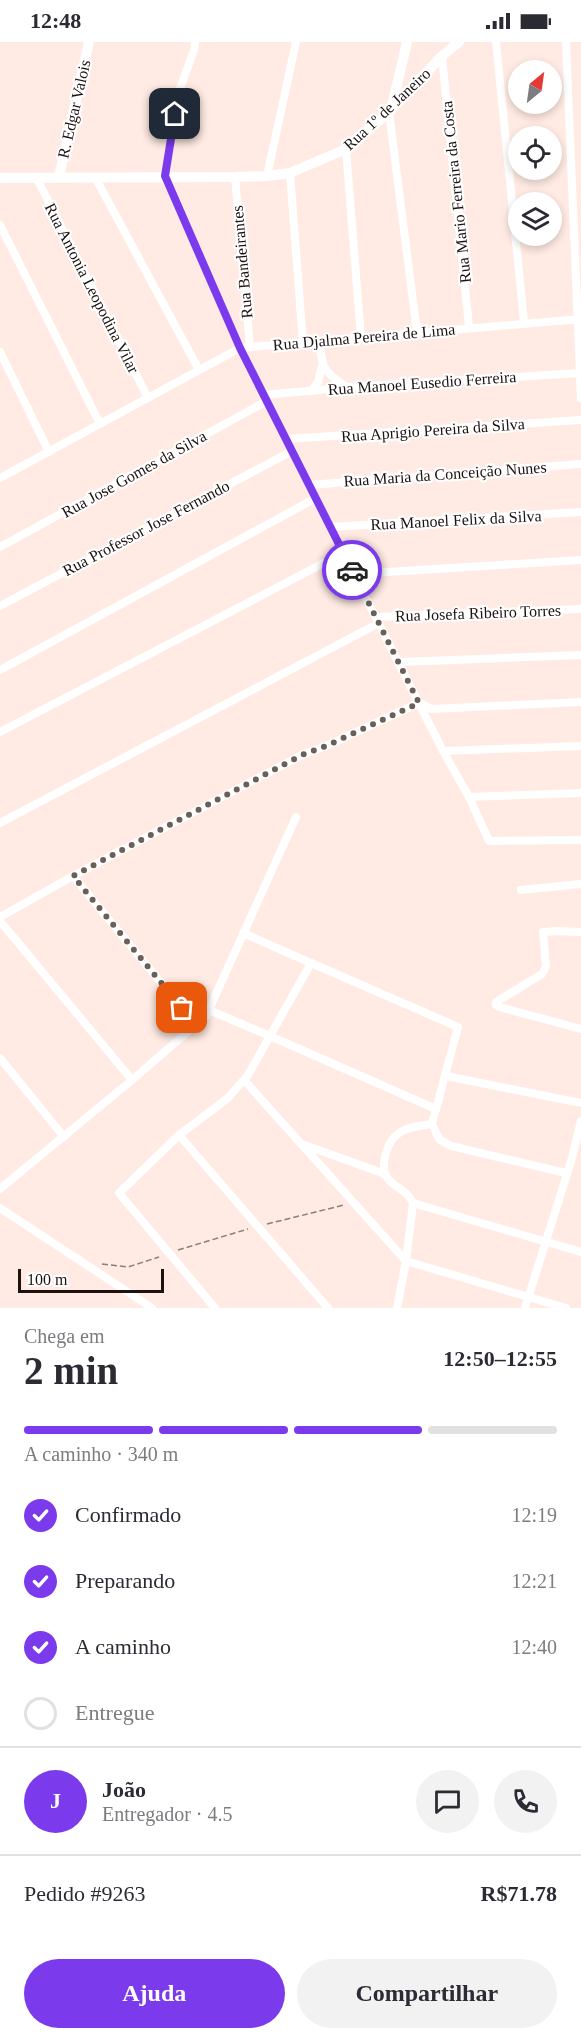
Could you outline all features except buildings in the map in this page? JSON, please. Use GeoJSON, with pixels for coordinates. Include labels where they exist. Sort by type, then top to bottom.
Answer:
{"type":"FeatureCollection","features":[{"type":"Feature","properties":{"kind":"main road","name":"R. Edgar Valois"},"geometry":{"type":"LineString","coordinates":[[59,177],[88,42]]}},
{"type":"Feature","properties":{"kind":"main road"},"geometry":{"type":"LineString","coordinates":[[390,110],[406,42]]}},
{"type":"Feature","properties":{"kind":"main road","name":"Rua 1º de Janeiro"},"geometry":{"type":"LineString","coordinates":[[0,177],[235,177],[290,173],[346,149],[390,110],[442,56],[459,42]]}},
{"type":"Feature","properties":{"kind":"street"},"geometry":{"type":"LineString","coordinates":[[195,42],[178,94],[165,176],[240,348],[443,751],[470,797],[489,841],[581,840]]}},
{"type":"Feature","properties":{"kind":"street"},"geometry":{"type":"LineString","coordinates":[[267,176],[296,42]]}},
{"type":"Feature","properties":{"kind":"street"},"geometry":{"type":"LineString","coordinates":[[496,42],[524,322]]}},
{"type":"Feature","properties":{"kind":"street"},"geometry":{"type":"LineString","coordinates":[[566,42],[580,319],[581,398]]}},
{"type":"Feature","properties":{"kind":"street","name":"Rua Mario Ferreira da Costa"},"geometry":{"type":"LineString","coordinates":[[442,56],[469,327]]}},
{"type":"Feature","properties":{"kind":"street"},"geometry":{"type":"LineString","coordinates":[[390,110],[417,333]]}},
{"type":"Feature","properties":{"kind":"street"},"geometry":{"type":"LineString","coordinates":[[346,149],[361,338]]}},
{"type":"Feature","properties":{"kind":"street"},"geometry":{"type":"LineString","coordinates":[[290,173],[303,343]]}},
{"type":"Feature","properties":{"kind":"street","name":"Rua Antonia Leopodina Vilar"},"geometry":{"type":"LineString","coordinates":[[36,177],[148,398]]}},
{"type":"Feature","properties":{"kind":"street"},"geometry":{"type":"LineString","coordinates":[[95,177],[199,370]]}},
{"type":"Feature","properties":{"kind":"street","name":"Rua Bandeirantes"},"geometry":{"type":"LineString","coordinates":[[235,177],[250,348]]}},
{"type":"Feature","properties":{"kind":"street"},"geometry":{"type":"LineString","coordinates":[[0,225],[100,424]]}},
{"type":"Feature","properties":{"kind":"street","name":"Rua Djalma Pereira de Lima"},"geometry":{"type":"LineString","coordinates":[[0,476],[49,452],[240,348],[580,319]]}},
{"type":"Feature","properties":{"kind":"street"},"geometry":{"type":"LineString","coordinates":[[311,391],[318,382],[322,366],[319,341]]}},
{"type":"Feature","properties":{"kind":"street"},"geometry":{"type":"LineString","coordinates":[[0,352],[49,452]]}},
{"type":"Feature","properties":{"kind":"street"},"geometry":{"type":"LineString","coordinates":[[322,366],[330,376],[347,387]]}},
{"type":"Feature","properties":{"kind":"street","name":"Rua Manoel Eusedio Ferreira"},"geometry":{"type":"LineString","coordinates":[[266,398],[347,387],[579,373]]}},
{"type":"Feature","properties":{"kind":"street","name":"Rua Jose Gomes da Silva"},"geometry":{"type":"LineString","coordinates":[[0,547],[266,398]]}},
{"type":"Feature","properties":{"kind":"street","name":"Rua Aprigio Pereira da Silva"},"geometry":{"type":"LineString","coordinates":[[286,439],[581,420]]}},
{"type":"Feature","properties":{"kind":"street","name":"Rua Professor Jose Fernando"},"geometry":{"type":"LineString","coordinates":[[0,606],[292,451]]}},
{"type":"Feature","properties":{"kind":"street","name":"Rua Maria da Conceição Nunes"},"geometry":{"type":"LineString","coordinates":[[309,485],[581,464]]}},
{"type":"Feature","properties":{"kind":"street"},"geometry":{"type":"LineString","coordinates":[[0,670],[316,498]]}},
{"type":"Feature","properties":{"kind":"street","name":"Rua Manoel Felix da Silva"},"geometry":{"type":"LineString","coordinates":[[330,527],[581,512]]}},
{"type":"Feature","properties":{"kind":"street"},"geometry":{"type":"LineString","coordinates":[[0,732],[343,553]]}},
{"type":"Feature","properties":{"kind":"street"},"geometry":{"type":"LineString","coordinates":[[354,574],[581,560]]}},
{"type":"Feature","properties":{"kind":"street","name":"Rua Josefa Ribeiro Torres"},"geometry":{"type":"LineString","coordinates":[[378,620],[581,609]]}},
{"type":"Feature","properties":{"kind":"street"},"geometry":{"type":"LineString","coordinates":[[0,823],[378,620]]}},
{"type":"Feature","properties":{"kind":"street"},"geometry":{"type":"LineString","coordinates":[[399,662],[581,654]]}},
{"type":"Feature","properties":{"kind":"street"},"geometry":{"type":"LineString","coordinates":[[419,703],[431,709],[581,702]]}},
{"type":"Feature","properties":{"kind":"street"},"geometry":{"type":"LineString","coordinates":[[132,1080],[0,919],[73,876],[302,755],[419,703]]}},
{"type":"Feature","properties":{"kind":"street"},"geometry":{"type":"LineString","coordinates":[[443,751],[581,746]]}},
{"type":"Feature","properties":{"kind":"street"},"geometry":{"type":"LineString","coordinates":[[470,797],[581,793]]}},
{"type":"Feature","properties":{"kind":"street"},"geometry":{"type":"LineString","coordinates":[[0,1190],[206,1016],[296,817]]}},
{"type":"Feature","properties":{"kind":"street"},"geometry":{"type":"LineString","coordinates":[[73,876],[196,1024]]}},
{"type":"Feature","properties":{"kind":"street"},"geometry":{"type":"LineString","coordinates":[[521,890],[581,884]]}},
{"type":"Feature","properties":{"kind":"street"},"geometry":{"type":"LineString","coordinates":[[581,932],[543,932],[546,966],[542,974],[496,1002],[499,1007],[581,1029]]}},
{"type":"Feature","properties":{"kind":"street"},"geometry":{"type":"LineString","coordinates":[[243,933],[458,1027],[432,1124],[439,1139],[451,1146],[566,1173]]}},
{"type":"Feature","properties":{"kind":"street"},"geometry":{"type":"LineString","coordinates":[[215,1308],[119,1193],[179,1135],[228,1098],[244,1080],[311,963]]}},
{"type":"Feature","properties":{"kind":"street"},"geometry":{"type":"LineString","coordinates":[[209,1010],[436,1109]]}},
{"type":"Feature","properties":{"kind":"street"},"geometry":{"type":"LineString","coordinates":[[0,1058],[64,1137]]}},
{"type":"Feature","properties":{"kind":"street"},"geometry":{"type":"LineString","coordinates":[[446,1076],[581,1103]]}},
{"type":"Feature","properties":{"kind":"street"},"geometry":{"type":"LineString","coordinates":[[244,1080],[406,1261],[566,1308]]}},
{"type":"Feature","properties":{"kind":"street"},"geometry":{"type":"LineString","coordinates":[[525,1308],[581,1121]]}},
{"type":"Feature","properties":{"kind":"street"},"geometry":{"type":"LineString","coordinates":[[398,1308],[413,1203],[409,1194],[388,1180],[383,1166],[385,1156],[398,1133],[432,1124]]}},
{"type":"Feature","properties":{"kind":"street"},"geometry":{"type":"LineString","coordinates":[[179,1135],[328,1308]]}},
{"type":"Feature","properties":{"kind":"street"},"geometry":{"type":"LineString","coordinates":[[300,1143],[385,1174]]}},
{"type":"Feature","properties":{"kind":"street"},"geometry":{"type":"LineString","coordinates":[[413,1203],[581,1252]]}},
{"type":"Feature","properties":{"kind":"street"},"geometry":{"type":"LineString","coordinates":[[0,1208],[152,1308]]}},
{"type":"Feature","properties":{"kind":"path"},"geometry":{"type":"LineString","coordinates":[[263,1225],[354,1203]]}},
{"type":"Feature","properties":{"kind":"path"},"geometry":{"type":"LineString","coordinates":[[169,1253],[252,1228]]}},
{"type":"Feature","properties":{"kind":"path"},"geometry":{"type":"LineString","coordinates":[[84,1262],[128,1267],[159,1257]]}},
{"type":"Feature","properties":{"kind":"way so far"},"geometry":{"type":"LineString","coordinates":[[182,1008],[73,876],[302,755],[419,703],[352,570]]}},
{"type":"Feature","properties":{"kind":"route"},"geometry":{"type":"LineString","coordinates":[[175,114],[165,176],[240,348],[352,570]]}}]}
